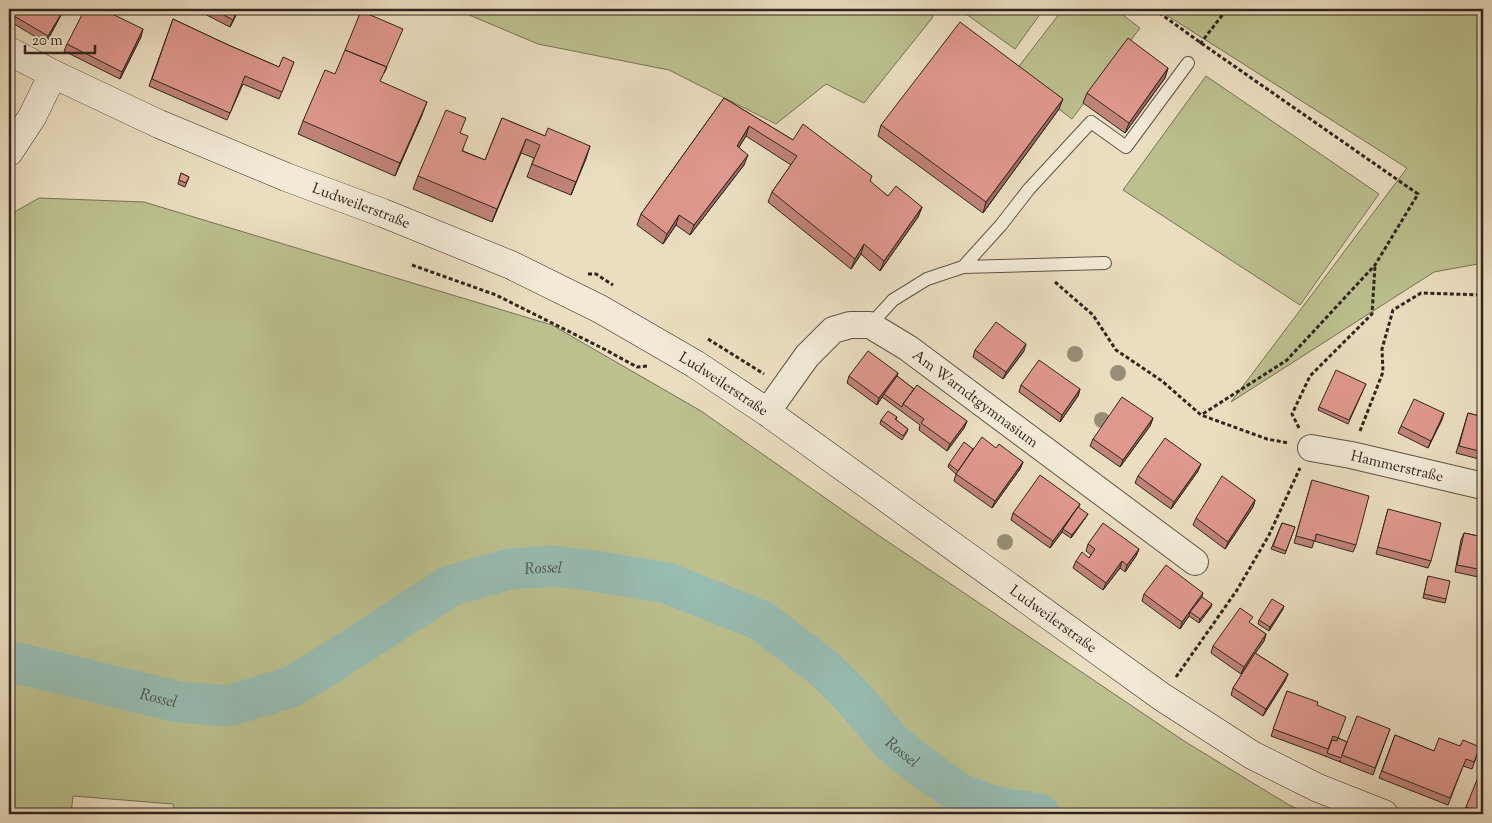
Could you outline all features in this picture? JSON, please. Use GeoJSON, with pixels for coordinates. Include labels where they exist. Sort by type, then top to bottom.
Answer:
{"type":"FeatureCollection","features":[{"type":"Feature","properties":{"kind":"main road","name":"Ludweilerstraße"},"geometry":{"type":"LineString","coordinates":[[9,51],[159,124],[286,177],[383,213],[511,265],[600,309],[694,364],[767,412],[1162,697],[1252,755],[1318,788],[1384,814]]}},
{"type":"Feature","properties":{"kind":"main road"},"geometry":{"type":"LineString","coordinates":[[9,152],[32,116],[53,74]]}},
{"type":"Feature","properties":{"kind":"street"},"geometry":{"type":"LineString","coordinates":[[767,412],[807,356],[833,330],[850,324],[870,325]]}},
{"type":"Feature","properties":{"kind":"street","name":"Am Warndtgymnasium"},"geometry":{"type":"LineString","coordinates":[[870,325],[908,348],[1195,562]]}},
{"type":"Feature","properties":{"kind":"street","name":"Hammerstraße"},"geometry":{"type":"LineString","coordinates":[[1311,448],[1483,486]]}},
{"type":"Feature","properties":{"kind":"lane"},"geometry":{"type":"LineString","coordinates":[[963,267],[1002,225],[1029,189],[1091,122],[1126,147],[1188,63]]}},
{"type":"Feature","properties":{"kind":"lane"},"geometry":{"type":"LineString","coordinates":[[870,325],[893,300],[927,279],[963,267],[1105,263]]}},
{"type":"Feature","properties":{"kind":"path"},"geometry":{"type":"LineString","coordinates":[[1154,9],[1418,194],[1376,265],[1287,360],[1201,415]]}},
{"type":"Feature","properties":{"kind":"path"},"geometry":{"type":"LineString","coordinates":[[1188,63],[1227,9]]}},
{"type":"Feature","properties":{"kind":"path"},"geometry":{"type":"LineString","coordinates":[[412,265],[496,295],[629,363]]}},
{"type":"Feature","properties":{"kind":"path"},"geometry":{"type":"LineString","coordinates":[[1311,448],[1292,414],[1310,376],[1372,314],[1376,265]]}},
{"type":"Feature","properties":{"kind":"path"},"geometry":{"type":"LineString","coordinates":[[1064,289],[1093,314],[1116,350],[1162,381],[1201,415],[1267,439],[1311,448]]}},
{"type":"Feature","properties":{"kind":"path"},"geometry":{"type":"LineString","coordinates":[[1351,456],[1383,372],[1382,349],[1393,310],[1421,293],[1483,295]]}},
{"type":"Feature","properties":{"kind":"path"},"geometry":{"type":"LineString","coordinates":[[712,342],[785,387]]}},
{"type":"Feature","properties":{"kind":"path"},"geometry":{"type":"LineString","coordinates":[[1162,697],[1237,590],[1269,535],[1285,497],[1311,448]]}},
{"type":"Feature","properties":{"kind":"green space"},"geometry":{"type":"Polygon","coordinates":[[[455,9],[931,9],[933,17],[864,103],[826,84],[776,124],[669,70],[538,44],[455,9]]]}},
{"type":"Feature","properties":{"kind":"green space"},"geometry":{"type":"Polygon","coordinates":[[[959,9],[1042,9],[1043,10],[1015,49],[959,9]]]}},
{"type":"Feature","properties":{"kind":"green space"},"geometry":{"type":"Polygon","coordinates":[[[1063,9],[1115,9],[1140,28],[1072,119],[1013,74],[1063,9]]]}},
{"type":"Feature","properties":{"kind":"green space"},"geometry":{"type":"Polygon","coordinates":[[[1157,9],[1483,9],[1483,263],[1434,272],[1231,402],[1407,168],[1157,9]]]}},
{"type":"Feature","properties":{"kind":"green space"},"geometry":{"type":"Polygon","coordinates":[[[1206,76],[1379,194],[1300,305],[1123,190],[1206,76]]]}},
{"type":"Feature","properties":{"kind":"green space"},"geometry":{"type":"Polygon","coordinates":[[[39,198],[144,202],[552,325],[701,411],[878,535],[1184,741],[1289,805],[1309,814],[176,814],[173,804],[73,796],[71,814],[9,814],[9,215],[39,198]]]}},
{"type":"Feature","properties":{"kind":"building"},"geometry":{"type":"Polygon","coordinates":[[[9,9],[64,9],[48,36],[9,13],[9,9]]]}},
{"type":"Feature","properties":{"kind":"building"},"geometry":{"type":"Polygon","coordinates":[[[85,9],[102,9],[143,29],[122,72],[67,44],[85,9]]]}},
{"type":"Feature","properties":{"kind":"building"},"geometry":{"type":"Polygon","coordinates":[[[212,9],[238,9],[233,20],[212,9]]]}},
{"type":"Feature","properties":{"kind":"building"},"geometry":{"type":"Polygon","coordinates":[[[361,11],[403,29],[387,67],[345,50],[361,11]]]}},
{"type":"Feature","properties":{"kind":"building"},"geometry":{"type":"Polygon","coordinates":[[[173,19],[279,67],[283,57],[294,62],[282,92],[245,76],[230,113],[152,79],[173,19]]]}},
{"type":"Feature","properties":{"kind":"building"},"geometry":{"type":"Polygon","coordinates":[[[960,22],[1063,99],[986,202],[881,125],[960,22]]]}},
{"type":"Feature","properties":{"kind":"building"},"geometry":{"type":"Polygon","coordinates":[[[1128,38],[1168,68],[1129,123],[1087,93],[1128,38]]]}},
{"type":"Feature","properties":{"kind":"building"},"geometry":{"type":"Polygon","coordinates":[[[345,50],[387,67],[380,81],[427,102],[400,163],[303,121],[325,70],[335,74],[345,50]]]}},
{"type":"Feature","properties":{"kind":"building"},"geometry":{"type":"Polygon","coordinates":[[[724,98],[793,140],[803,124],[872,176],[870,181],[888,196],[896,186],[922,207],[884,261],[864,244],[855,259],[772,192],[797,156],[749,126],[737,146],[748,155],[694,225],[679,215],[667,234],[641,214],[724,98]]]}},
{"type":"Feature","properties":{"kind":"building"},"geometry":{"type":"Polygon","coordinates":[[[446,110],[466,118],[460,133],[468,136],[462,151],[485,160],[502,118],[545,136],[548,128],[590,146],[576,182],[532,164],[540,145],[526,139],[497,209],[418,176],[446,110]]]}},
{"type":"Feature","properties":{"kind":"building"},"geometry":{"type":"Polygon","coordinates":[[[181,173],[189,177],[186,183],[179,180],[181,173]]]}},
{"type":"Feature","properties":{"kind":"building"},"geometry":{"type":"Polygon","coordinates":[[[996,322],[1026,344],[1006,372],[975,350],[996,322]]]}},
{"type":"Feature","properties":{"kind":"building"},"geometry":{"type":"Polygon","coordinates":[[[868,351],[898,373],[879,398],[849,376],[868,351]]]}},
{"type":"Feature","properties":{"kind":"building"},"geometry":{"type":"Polygon","coordinates":[[[1039,360],[1080,389],[1062,415],[1021,385],[1039,360]]]}},
{"type":"Feature","properties":{"kind":"building"},"geometry":{"type":"Polygon","coordinates":[[[1336,370],[1366,384],[1349,420],[1319,407],[1336,370]]]}},
{"type":"Feature","properties":{"kind":"building"},"geometry":{"type":"Polygon","coordinates":[[[897,376],[914,389],[902,407],[884,394],[897,376]]]}},
{"type":"Feature","properties":{"kind":"building"},"geometry":{"type":"Polygon","coordinates":[[[917,385],[967,421],[950,444],[921,423],[924,419],[903,404],[917,385]]]}},
{"type":"Feature","properties":{"kind":"building"},"geometry":{"type":"Polygon","coordinates":[[[1122,397],[1153,418],[1123,460],[1093,439],[1122,397]]]}},
{"type":"Feature","properties":{"kind":"building"},"geometry":{"type":"Polygon","coordinates":[[[1414,399],[1444,413],[1431,441],[1401,426],[1414,399]]]}},
{"type":"Feature","properties":{"kind":"building"},"geometry":{"type":"Polygon","coordinates":[[[888,411],[897,417],[895,419],[908,429],[903,436],[881,420],[888,411]]]}},
{"type":"Feature","properties":{"kind":"building"},"geometry":{"type":"Polygon","coordinates":[[[1468,413],[1483,417],[1483,452],[1459,446],[1468,413]]]}},
{"type":"Feature","properties":{"kind":"building"},"geometry":{"type":"Polygon","coordinates":[[[982,437],[996,448],[999,444],[1023,462],[995,501],[956,474],[982,437]]]}},
{"type":"Feature","properties":{"kind":"building"},"geometry":{"type":"Polygon","coordinates":[[[1165,438],[1201,464],[1174,502],[1138,476],[1165,438]]]}},
{"type":"Feature","properties":{"kind":"building"},"geometry":{"type":"Polygon","coordinates":[[[964,442],[973,449],[958,471],[949,464],[964,442]]]}},
{"type":"Feature","properties":{"kind":"building"},"geometry":{"type":"Polygon","coordinates":[[[1040,475],[1080,504],[1053,541],[1013,513],[1040,475]]]}},
{"type":"Feature","properties":{"kind":"building"},"geometry":{"type":"Polygon","coordinates":[[[1222,476],[1255,500],[1228,542],[1196,518],[1222,476]]]}},
{"type":"Feature","properties":{"kind":"building"},"geometry":{"type":"Polygon","coordinates":[[[1312,480],[1369,496],[1356,545],[1316,534],[1315,541],[1296,536],[1312,480]]]}},
{"type":"Feature","properties":{"kind":"building"},"geometry":{"type":"Polygon","coordinates":[[[1078,507],[1088,514],[1072,535],[1063,529],[1078,507]]]}},
{"type":"Feature","properties":{"kind":"building"},"geometry":{"type":"Polygon","coordinates":[[[1388,509],[1441,523],[1431,561],[1378,547],[1388,509]]]}},
{"type":"Feature","properties":{"kind":"building"},"geometry":{"type":"Polygon","coordinates":[[[1103,523],[1139,549],[1127,565],[1122,561],[1106,583],[1076,561],[1082,552],[1089,558],[1095,549],[1088,544],[1103,523]]]}},
{"type":"Feature","properties":{"kind":"building"},"geometry":{"type":"Polygon","coordinates":[[[1282,523],[1295,527],[1286,551],[1273,546],[1282,523]]]}},
{"type":"Feature","properties":{"kind":"building"},"geometry":{"type":"Polygon","coordinates":[[[1464,533],[1483,537],[1483,570],[1457,565],[1464,533]]]}},
{"type":"Feature","properties":{"kind":"building"},"geometry":{"type":"Polygon","coordinates":[[[1166,565],[1203,593],[1182,622],[1144,594],[1166,565]]]}},
{"type":"Feature","properties":{"kind":"building"},"geometry":{"type":"Polygon","coordinates":[[[1428,576],[1450,581],[1446,599],[1424,594],[1428,576]]]}},
{"type":"Feature","properties":{"kind":"building"},"geometry":{"type":"Polygon","coordinates":[[[1202,597],[1212,604],[1200,619],[1190,612],[1202,597]]]}},
{"type":"Feature","properties":{"kind":"building"},"geometry":{"type":"Polygon","coordinates":[[[1272,599],[1284,606],[1270,627],[1259,620],[1272,599]]]}},
{"type":"Feature","properties":{"kind":"building"},"geometry":{"type":"Polygon","coordinates":[[[1240,608],[1253,617],[1249,622],[1266,634],[1244,667],[1213,646],[1240,608]]]}},
{"type":"Feature","properties":{"kind":"building"},"geometry":{"type":"Polygon","coordinates":[[[1255,653],[1288,674],[1266,709],[1233,688],[1255,653]]]}},
{"type":"Feature","properties":{"kind":"building"},"geometry":{"type":"Polygon","coordinates":[[[1287,691],[1318,702],[1317,705],[1346,717],[1338,738],[1333,736],[1328,749],[1273,729],[1287,691]]]}},
{"type":"Feature","properties":{"kind":"building"},"geometry":{"type":"Polygon","coordinates":[[[1357,716],[1390,729],[1375,768],[1342,755],[1357,716]]]}},
{"type":"Feature","properties":{"kind":"building"},"geometry":{"type":"Polygon","coordinates":[[[1395,735],[1434,751],[1439,738],[1460,746],[1463,740],[1480,747],[1474,762],[1466,759],[1450,798],[1382,771],[1395,735]]]}},
{"type":"Feature","properties":{"kind":"building"},"geometry":{"type":"Polygon","coordinates":[[[1338,738],[1347,742],[1341,758],[1327,753],[1332,740],[1337,741],[1338,738]]]}},
{"type":"Feature","properties":{"kind":"building"},"geometry":{"type":"Polygon","coordinates":[[[1483,765],[1483,814],[1466,807],[1483,765]]]}},
{"type":"Feature","properties":{"kind":"waterway","name":"Rossel"},"geometry":{"type":"LineString","coordinates":[[9,661],[179,702],[228,706],[291,687],[450,586],[509,569],[552,566],[596,571],[667,583],[762,621],[827,671],[852,696],[891,742],[960,794],[992,806],[1039,814]]}}]}
